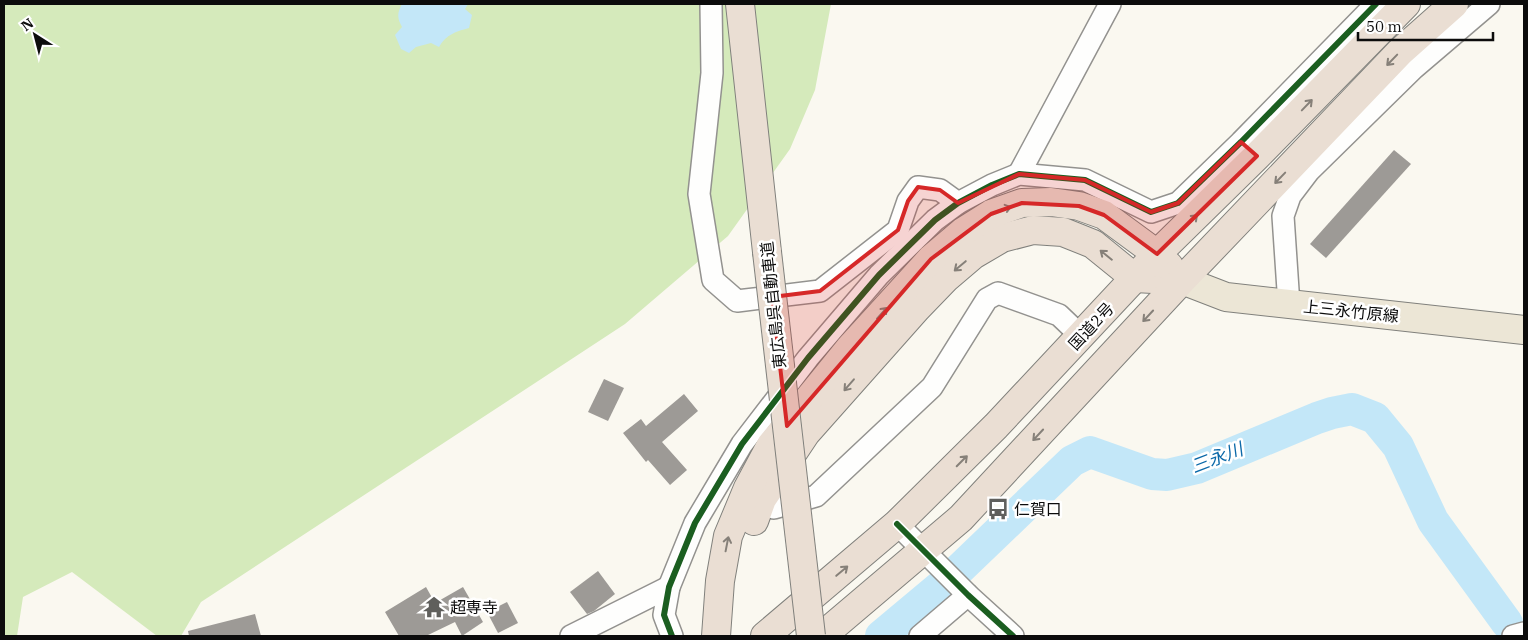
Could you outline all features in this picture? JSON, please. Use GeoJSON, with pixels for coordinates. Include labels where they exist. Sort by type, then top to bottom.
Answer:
{"type":"FeatureCollection","features":[{"type":"Feature","properties":{"kind":"highway","name":"東広島呉自動車道"},"geometry":{"type":"LineString","coordinates":[[740,4],[811,636]]}},
{"type":"Feature","properties":{"kind":"highway","name":"国道2号"},"geometry":{"type":"LineString","coordinates":[[765,636],[897,524],[996,426],[1081,336],[1157,254],[1249,149],[1406,4]]}},
{"type":"Feature","properties":{"kind":"highway"},"geometry":{"type":"LineString","coordinates":[[822,636],[961,518],[1182,280],[1400,52],[1454,4]]}},
{"type":"Feature","properties":{"kind":"highway"},"geometry":{"type":"LineString","coordinates":[[725,629],[720,581],[728,536],[748,488],[771,445],[849,349],[931,259],[964,231],[991,214],[1022,203],[1051,202],[1079,206],[1104,215],[1157,254],[1182,280]]}},
{"type":"Feature","properties":{"kind":"highway"},"geometry":{"type":"LineString","coordinates":[[725,629],[746,543],[762,499],[806,433],[917,308],[946,278],[973,255],[1002,238],[1033,230],[1063,232],[1093,244],[1135,278],[1182,280]]}},
{"type":"Feature","properties":{"kind":"main road","name":"上三永竹原線"},"geometry":{"type":"LineString","coordinates":[[1182,280],[1226,297],[1524,330]]}},
{"type":"Feature","properties":{"kind":"street"},"geometry":{"type":"LineString","coordinates":[[711,4],[712,73],[699,194],[713,280],[737,301],[820,290],[898,230],[908,201],[918,187],[940,190],[958,204]]}},
{"type":"Feature","properties":{"kind":"street"},"geometry":{"type":"LineString","coordinates":[[1019,174],[1110,4]]}},
{"type":"Feature","properties":{"kind":"street"},"geometry":{"type":"LineString","coordinates":[[672,636],[664,615],[669,587],[695,523],[742,444],[808,358],[879,276],[935,220],[958,204],[992,185],[1019,174],[1085,180],[1151,212],[1178,203],[1249,149],[1376,4]]}},
{"type":"Feature","properties":{"kind":"street"},"geometry":{"type":"LineString","coordinates":[[1289,305],[1283,216],[1290,196],[1309,170],[1414,68],[1489,4]]}},
{"type":"Feature","properties":{"kind":"street"},"geometry":{"type":"LineString","coordinates":[[774,508],[816,496],[932,388],[986,299],[998,293],[1059,315],[1081,336]]}},
{"type":"Feature","properties":{"kind":"street"},"geometry":{"type":"LineString","coordinates":[[701,513],[727,512]]}},
{"type":"Feature","properties":{"kind":"street"},"geometry":{"type":"LineString","coordinates":[[897,524],[968,595],[1013,636]]}},
{"type":"Feature","properties":{"kind":"street"},"geometry":{"type":"LineString","coordinates":[[571,636],[669,587]]}},
{"type":"Feature","properties":{"kind":"street"},"geometry":{"type":"LineString","coordinates":[[920,636],[968,595]]}},
{"type":"Feature","properties":{"kind":"street"},"geometry":{"type":"LineString","coordinates":[[1512,636],[1524,634]]}},
{"type":"Feature","properties":{"kind":"highlighted area"},"geometry":{"type":"Polygon","coordinates":[[[1241,142],[1257,156],[1157,254],[1104,215],[1079,206],[1022,203],[991,214],[931,259],[787,426],[772,297],[820,291],[898,230],[908,201],[918,187],[940,190],[958,203],[1019,174],[1085,180],[1151,212],[1178,203],[1241,142]]]}},
{"type":"Feature","properties":{"kind":"green space"},"geometry":{"type":"Polygon","coordinates":[[[4,4],[831,4],[815,90],[790,149],[728,236],[625,324],[201,602],[181,636],[157,636],[72,572],[23,597],[17,636],[4,636],[4,4]]]}},
{"type":"Feature","properties":{"kind":"water"},"geometry":{"type":"Polygon","coordinates":[[[402,4],[468,4],[465,9],[472,15],[469,28],[452,34],[439,47],[431,43],[416,47],[409,53],[401,49],[395,35],[402,27],[398,16],[402,4]]]}},
{"type":"Feature","properties":{"kind":"building"},"geometry":{"type":"Polygon","coordinates":[[[1394,150],[1411,164],[1326,258],[1310,244],[1394,150]]]}},
{"type":"Feature","properties":{"kind":"building"},"geometry":{"type":"Polygon","coordinates":[[[604,379],[624,388],[608,421],[588,412],[604,379]]]}},
{"type":"Feature","properties":{"kind":"building"},"geometry":{"type":"Polygon","coordinates":[[[684,394],[698,411],[662,442],[687,470],[670,485],[648,460],[646,462],[623,433],[641,419],[646,426],[684,394]]]}},
{"type":"Feature","properties":{"kind":"building"},"geometry":{"type":"Polygon","coordinates":[[[598,571],[615,594],[594,611],[587,614],[570,592],[598,571]]]}},
{"type":"Feature","properties":{"kind":"building","name":"超専寺"},"geometry":{"type":"Polygon","coordinates":[[[426,587],[435,603],[463,587],[483,622],[462,636],[455,622],[426,636],[399,636],[385,612],[426,587]]]}},
{"type":"Feature","properties":{"kind":"building"},"geometry":{"type":"Polygon","coordinates":[[[507,602],[518,623],[498,633],[487,612],[507,602]]]}},
{"type":"Feature","properties":{"kind":"building"},"geometry":{"type":"Polygon","coordinates":[[[255,614],[261,636],[189,636],[188,631],[255,614]]]}},
{"type":"Feature","properties":{"kind":"waterway","name":"三永川"},"geometry":{"type":"LineString","coordinates":[[881,636],[948,580],[1072,461],[1090,452],[1152,474],[1167,475],[1197,468],[1317,418],[1352,409],[1375,418],[1398,446],[1433,521],[1507,623]]}},
{"type":"Feature","properties":{"kind":"cycle path"},"geometry":{"type":"LineString","coordinates":[[672,636],[664,615],[669,587],[695,523],[742,444],[808,358],[879,275],[935,220],[958,203],[992,185],[1019,174],[1085,180],[1151,212],[1178,203],[1241,142],[1376,4]]}},
{"type":"Feature","properties":{"kind":"cycle path"},"geometry":{"type":"LineString","coordinates":[[897,524],[968,595],[1013,636]]}},
{"type":"Feature","properties":{"kind":"place","name":"仁賀口"},"geometry":{"type":"Point","coordinates":[998,509]}},
{"type":"Feature","properties":{"kind":"place","name":"超専寺"},"geometry":{"type":"Point","coordinates":[434,607]}}]}
